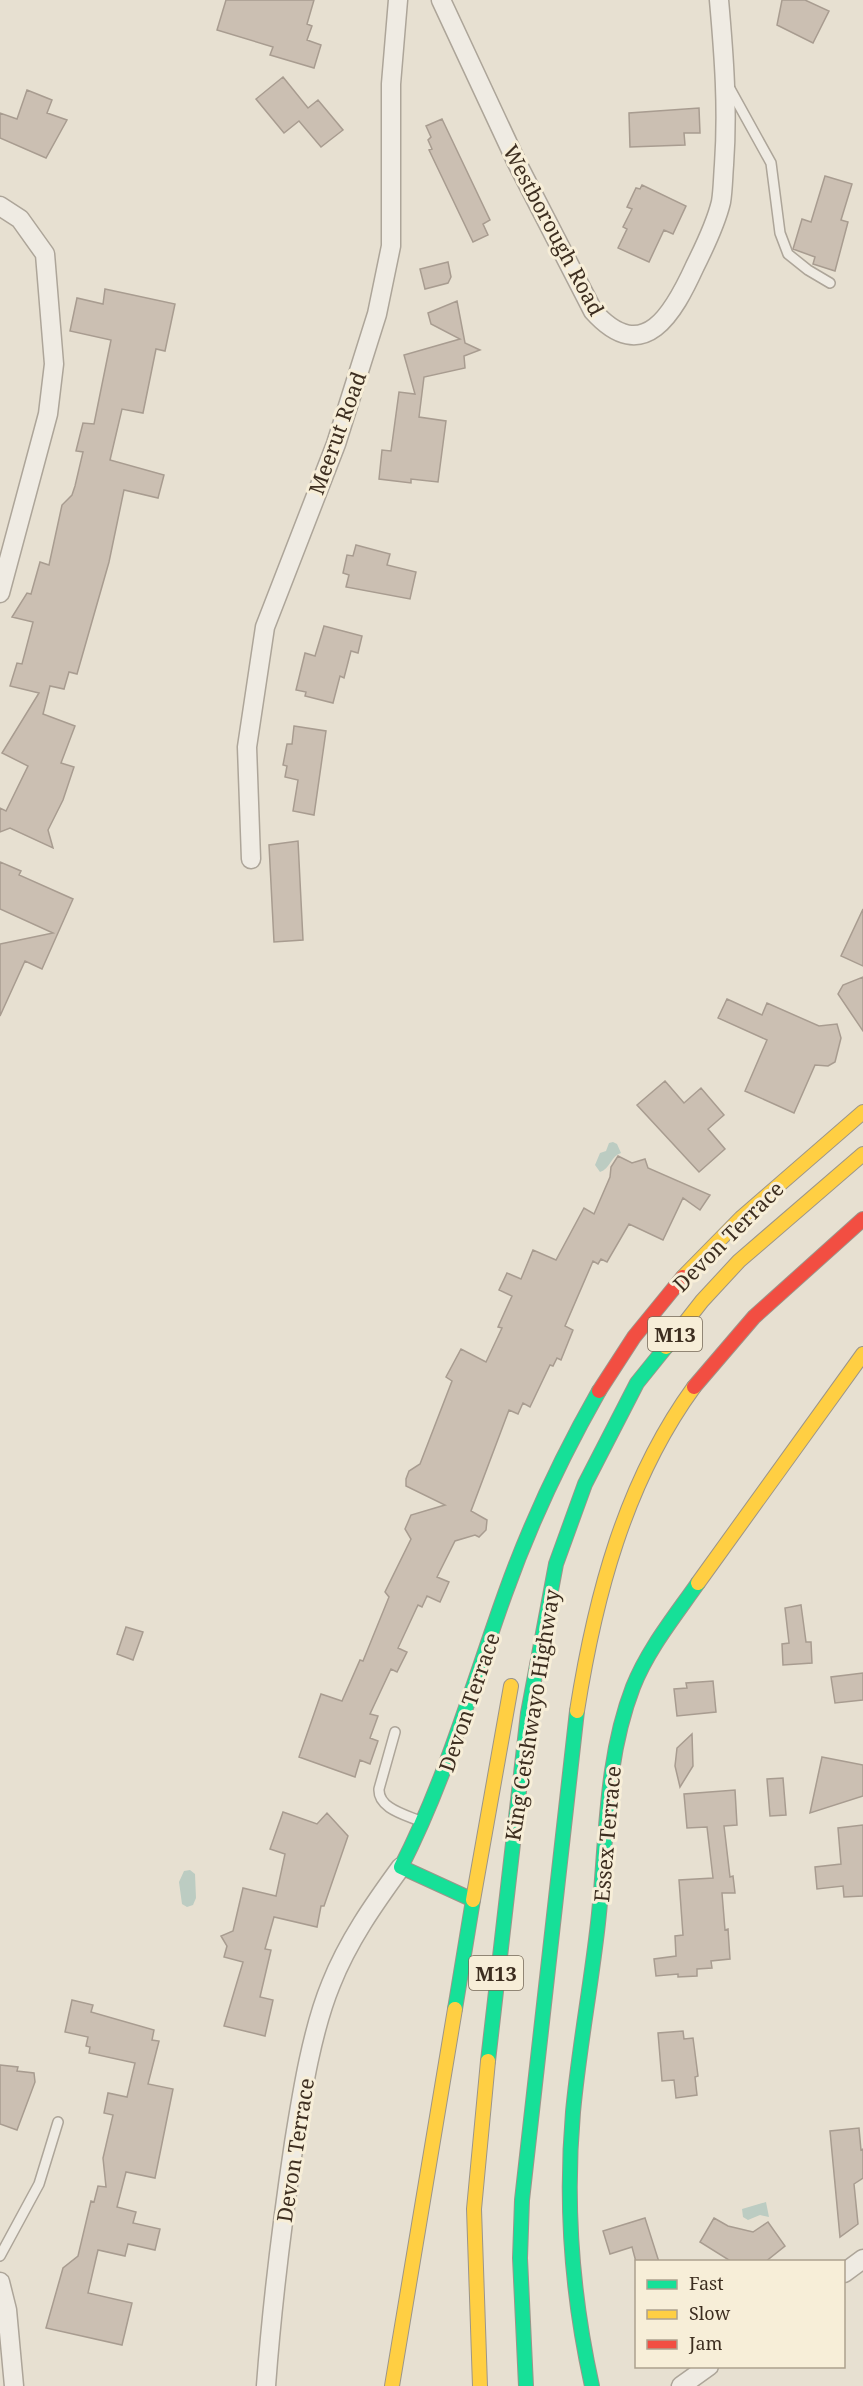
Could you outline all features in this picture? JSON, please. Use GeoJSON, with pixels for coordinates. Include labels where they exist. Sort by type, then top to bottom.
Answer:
{"type":"FeatureCollection","features":[{"type":"Feature","properties":{"kind":"main road","name":"Devon Terrace"},"geometry":{"type":"LineString","coordinates":[[401,1867],[425,1824],[519,1555],[559,1466],[596,1396],[635,1336],[683,1277],[750,1209],[863,1112]]}},
{"type":"Feature","properties":{"kind":"main road","name":"King Cetshwayo Highway"},"geometry":{"type":"LineString","coordinates":[[480,2386],[474,2208],[500,1932],[528,1713],[556,1564],[585,1484],[636,1383],[663,1348],[739,1261],[863,1154]]}},
{"type":"Feature","properties":{"kind":"main road","name":"King Cetshwayo Highway"},"geometry":{"type":"LineString","coordinates":[[526,2386],[520,2240],[525,2165],[577,1702],[589,1632],[620,1527],[662,1439],[697,1383],[781,1288],[863,1219]]}},
{"type":"Feature","properties":{"kind":"main road","name":"Essex Terrace"},"geometry":{"type":"LineString","coordinates":[[592,2386],[578,2314],[570,2197],[571,2149],[577,2076],[598,1922],[616,1736],[634,1680],[649,1654],[752,1504],[863,1354]]}},
{"type":"Feature","properties":{"kind":"main road"},"geometry":{"type":"LineString","coordinates":[[545,1552],[561,1509],[589,1457],[604,1430],[627,1402]]}},
{"type":"Feature","properties":{"kind":"main road"},"geometry":{"type":"LineString","coordinates":[[392,2386],[472,1900],[513,1677]]}},
{"type":"Feature","properties":{"kind":"main road"},"geometry":{"type":"LineString","coordinates":[[401,1867],[472,1900]]}},
{"type":"Feature","properties":{"kind":"main road"},"geometry":{"type":"LineString","coordinates":[[525,2165],[535,2270]]}},
{"type":"Feature","properties":{"kind":"street","name":"Meerut Road"},"geometry":{"type":"LineString","coordinates":[[250,859],[247,747],[265,627],[336,444],[377,314],[391,246],[391,84],[398,0]]}},
{"type":"Feature","properties":{"kind":"street","name":"Westborough Road"},"geometry":{"type":"LineString","coordinates":[[441,0],[517,163],[594,311],[606,325],[618,332],[633,335],[650,332],[663,322],[680,297],[706,242],[721,202],[727,120],[718,0]]}},
{"type":"Feature","properties":{"kind":"street"},"geometry":{"type":"LineString","coordinates":[[0,206],[21,219],[45,254],[54,364],[48,414],[0,593]]}},
{"type":"Feature","properties":{"kind":"street","name":"Devon Terrace"},"geometry":{"type":"LineString","coordinates":[[266,2386],[274,2287],[299,2112],[310,2058],[330,1985],[348,1947],[401,1867]]}},
{"type":"Feature","properties":{"kind":"street"},"geometry":{"type":"LineString","coordinates":[[845,2272],[863,2259]]}},
{"type":"Feature","properties":{"kind":"street"},"geometry":{"type":"LineString","coordinates":[[0,2282],[7,2310],[14,2386]]}},
{"type":"Feature","properties":{"kind":"street"},"geometry":{"type":"LineString","coordinates":[[681,2386],[708,2368]]}},
{"type":"Feature","properties":{"kind":"lane"},"geometry":{"type":"LineString","coordinates":[[725,81],[771,163],[780,233],[788,254],[808,270],[830,283]]}},
{"type":"Feature","properties":{"kind":"lane"},"geometry":{"type":"LineString","coordinates":[[395,1732],[379,1790],[380,1798],[384,1804],[425,1824]]}},
{"type":"Feature","properties":{"kind":"lane"},"geometry":{"type":"LineString","coordinates":[[0,2256],[39,2184],[58,2122]]}},
{"type":"Feature","properties":{"kind":"shaded area"},"geometry":{"type":"Polygon","coordinates":[[[609,1143],[617,1144],[621,1153],[600,1172],[595,1165],[600,1153],[606,1151],[609,1143]]]}},
{"type":"Feature","properties":{"kind":"shaded area"},"geometry":{"type":"Polygon","coordinates":[[[190,1870],[195,1874],[196,1898],[193,1905],[187,1907],[182,1904],[179,1882],[184,1871],[190,1870]]]}},
{"type":"Feature","properties":{"kind":"shaded area"},"geometry":{"type":"Polygon","coordinates":[[[766,2202],[769,2217],[760,2215],[748,2220],[743,2217],[742,2209],[766,2202]]]}},
{"type":"Feature","properties":{"kind":"building"},"geometry":{"type":"Polygon","coordinates":[[[226,0],[314,0],[307,24],[312,26],[307,40],[321,45],[314,68],[270,55],[273,47],[217,30],[226,0]]]}},
{"type":"Feature","properties":{"kind":"building"},"geometry":{"type":"Polygon","coordinates":[[[782,0],[805,0],[829,11],[813,43],[777,25],[782,0]]]}},
{"type":"Feature","properties":{"kind":"building"},"geometry":{"type":"Polygon","coordinates":[[[283,77],[308,108],[318,100],[343,130],[321,147],[299,121],[284,133],[256,99],[283,77]]]}},
{"type":"Feature","properties":{"kind":"building"},"geometry":{"type":"Polygon","coordinates":[[[27,90],[52,100],[47,113],[67,120],[46,158],[0,138],[0,113],[17,119],[27,90]]]}},
{"type":"Feature","properties":{"kind":"building"},"geometry":{"type":"Polygon","coordinates":[[[699,108],[700,133],[684,133],[685,145],[630,147],[629,113],[699,108]]]}},
{"type":"Feature","properties":{"kind":"building"},"geometry":{"type":"Polygon","coordinates":[[[442,119],[490,220],[483,224],[488,235],[473,242],[429,150],[432,149],[428,140],[431,137],[426,126],[442,119]]]}},
{"type":"Feature","properties":{"kind":"building"},"geometry":{"type":"Polygon","coordinates":[[[825,176],[852,184],[841,220],[848,222],[835,271],[813,264],[815,257],[793,249],[802,219],[811,222],[825,176]]]}},
{"type":"Feature","properties":{"kind":"building"},"geometry":{"type":"Polygon","coordinates":[[[642,185],[686,206],[673,234],[664,230],[649,262],[618,248],[627,229],[623,227],[632,209],[627,207],[636,188],[640,189],[642,185]]]}},
{"type":"Feature","properties":{"kind":"building"},"geometry":{"type":"Polygon","coordinates":[[[448,262],[451,277],[448,283],[425,289],[420,269],[448,262]]]}},
{"type":"Feature","properties":{"kind":"building"},"geometry":{"type":"Polygon","coordinates":[[[105,289],[175,304],[165,351],[156,349],[143,413],[122,409],[110,460],[164,475],[158,498],[124,490],[109,562],[77,674],[69,672],[64,689],[50,686],[43,714],[75,726],[61,763],[74,767],[63,800],[48,830],[53,848],[10,828],[0,832],[0,808],[6,811],[28,766],[2,753],[39,693],[10,686],[17,663],[22,664],[33,622],[12,617],[27,593],[31,594],[40,562],[49,565],[62,505],[72,495],[75,486],[83,452],[76,451],[83,423],[94,424],[111,340],[70,331],[77,298],[103,304],[105,289]]]}},
{"type":"Feature","properties":{"kind":"building"},"geometry":{"type":"Polygon","coordinates":[[[457,301],[465,343],[480,350],[464,356],[465,368],[424,377],[419,417],[446,421],[438,482],[411,479],[411,483],[379,479],[382,450],[391,451],[399,392],[415,394],[404,355],[460,339],[431,324],[428,313],[457,301]]]}},
{"type":"Feature","properties":{"kind":"building"},"geometry":{"type":"Polygon","coordinates":[[[356,545],[390,554],[387,565],[416,572],[410,599],[346,587],[349,575],[343,573],[347,555],[353,556],[356,545]]]}},
{"type":"Feature","properties":{"kind":"building"},"geometry":{"type":"Polygon","coordinates":[[[324,626],[362,636],[358,653],[351,651],[344,678],[340,676],[333,703],[305,696],[306,692],[296,690],[305,653],[315,656],[324,626]]]}},
{"type":"Feature","properties":{"kind":"building"},"geometry":{"type":"Polygon","coordinates":[[[294,726],[326,731],[314,815],[293,811],[298,780],[285,777],[287,766],[283,765],[287,744],[292,744],[294,726]]]}},
{"type":"Feature","properties":{"kind":"building"},"geometry":{"type":"Polygon","coordinates":[[[298,841],[303,940],[274,942],[269,845],[298,841]]]}},
{"type":"Feature","properties":{"kind":"building"},"geometry":{"type":"Polygon","coordinates":[[[0,862],[21,871],[19,875],[73,899],[42,969],[25,961],[0,1016],[0,944],[53,933],[0,909],[0,862]]]}},
{"type":"Feature","properties":{"kind":"building"},"geometry":{"type":"Polygon","coordinates":[[[863,909],[863,966],[841,956],[863,909]]]}},
{"type":"Feature","properties":{"kind":"building"},"geometry":{"type":"Polygon","coordinates":[[[863,977],[863,1031],[838,994],[843,985],[863,977]]]}},
{"type":"Feature","properties":{"kind":"building"},"geometry":{"type":"Polygon","coordinates":[[[727,999],[762,1015],[767,1003],[819,1026],[837,1024],[841,1038],[835,1062],[828,1066],[815,1065],[794,1113],[745,1091],[767,1040],[718,1018],[727,999]]]}},
{"type":"Feature","properties":{"kind":"building"},"geometry":{"type":"Polygon","coordinates":[[[665,1081],[684,1103],[701,1088],[724,1115],[708,1129],[725,1149],[699,1172],[637,1105],[665,1081]]]}},
{"type":"Feature","properties":{"kind":"building"},"geometry":{"type":"Polygon","coordinates":[[[618,1156],[632,1163],[645,1159],[648,1168],[710,1195],[700,1210],[683,1198],[663,1240],[629,1224],[607,1262],[601,1259],[598,1264],[593,1261],[565,1326],[573,1330],[561,1360],[557,1358],[553,1366],[550,1365],[530,1407],[523,1403],[518,1414],[509,1410],[471,1511],[487,1520],[486,1530],[479,1537],[475,1535],[455,1541],[437,1577],[449,1582],[440,1602],[427,1596],[422,1607],[418,1605],[398,1648],[407,1652],[397,1672],[391,1669],[370,1714],[378,1716],[370,1738],[378,1741],[370,1764],[360,1760],[355,1777],[299,1757],[321,1694],[342,1701],[360,1660],[363,1661],[389,1597],[385,1592],[411,1539],[405,1529],[411,1515],[445,1505],[406,1486],[406,1479],[409,1471],[420,1464],[452,1381],[446,1377],[461,1349],[486,1362],[502,1328],[498,1327],[512,1296],[499,1290],[507,1273],[521,1279],[533,1250],[556,1260],[584,1208],[594,1214],[610,1177],[611,1167],[618,1156]]]}},
{"type":"Feature","properties":{"kind":"building"},"geometry":{"type":"Polygon","coordinates":[[[801,1605],[806,1642],[811,1642],[812,1663],[783,1665],[782,1644],[789,1643],[785,1608],[801,1605]]]}},
{"type":"Feature","properties":{"kind":"building"},"geometry":{"type":"Polygon","coordinates":[[[126,1627],[143,1632],[133,1660],[117,1654],[126,1627]]]}},
{"type":"Feature","properties":{"kind":"building"},"geometry":{"type":"Polygon","coordinates":[[[863,1673],[863,1700],[835,1703],[831,1677],[863,1673]]]}},
{"type":"Feature","properties":{"kind":"building"},"geometry":{"type":"Polygon","coordinates":[[[713,1681],[716,1712],[677,1716],[674,1689],[687,1688],[686,1683],[713,1681]]]}},
{"type":"Feature","properties":{"kind":"building"},"geometry":{"type":"Polygon","coordinates":[[[692,1734],[693,1766],[680,1787],[675,1766],[677,1748],[692,1734]]]}},
{"type":"Feature","properties":{"kind":"building"},"geometry":{"type":"Polygon","coordinates":[[[822,1757],[863,1765],[863,1796],[810,1813],[822,1757]]]}},
{"type":"Feature","properties":{"kind":"building"},"geometry":{"type":"Polygon","coordinates":[[[783,1778],[786,1815],[770,1816],[767,1779],[783,1778]]]}},
{"type":"Feature","properties":{"kind":"building"},"geometry":{"type":"Polygon","coordinates":[[[735,1790],[737,1825],[724,1826],[730,1877],[733,1876],[735,1893],[722,1893],[730,1959],[711,1961],[712,1968],[697,1969],[697,1976],[678,1977],[678,1974],[656,1976],[654,1959],[676,1956],[675,1936],[683,1935],[679,1880],[713,1878],[707,1827],[687,1828],[684,1794],[735,1790]]]}},
{"type":"Feature","properties":{"kind":"building"},"geometry":{"type":"Polygon","coordinates":[[[283,1812],[317,1824],[327,1813],[348,1836],[324,1906],[321,1906],[317,1927],[274,1917],[265,1949],[271,1950],[260,1997],[273,2000],[265,2036],[224,2026],[243,1962],[224,1957],[227,1946],[221,1936],[233,1931],[243,1888],[276,1896],[285,1854],[270,1849],[283,1812]]]}},
{"type":"Feature","properties":{"kind":"building"},"geometry":{"type":"Polygon","coordinates":[[[863,1825],[863,1896],[844,1897],[843,1886],[817,1889],[815,1867],[841,1864],[838,1828],[863,1825]]]}},
{"type":"Feature","properties":{"kind":"building"},"geometry":{"type":"Polygon","coordinates":[[[72,2000],[93,2005],[91,2012],[154,2030],[152,2040],[159,2041],[148,2084],[173,2089],[155,2178],[126,2172],[117,2207],[136,2212],[133,2223],[160,2229],[155,2250],[128,2244],[125,2256],[98,2250],[88,2293],[132,2303],[122,2345],[46,2328],[63,2268],[78,2256],[91,2201],[94,2202],[98,2186],[106,2187],[103,2158],[113,2115],[104,2113],[108,2093],[127,2097],[135,2063],[89,2053],[90,2047],[86,2046],[88,2037],[65,2032],[72,2000]]]}},
{"type":"Feature","properties":{"kind":"building"},"geometry":{"type":"Polygon","coordinates":[[[683,2031],[684,2039],[693,2038],[698,2076],[695,2077],[697,2095],[676,2098],[674,2080],[662,2081],[658,2033],[683,2031]]]}},
{"type":"Feature","properties":{"kind":"building"},"geometry":{"type":"Polygon","coordinates":[[[0,2065],[18,2067],[17,2071],[34,2073],[35,2082],[17,2130],[0,2124],[0,2065]]]}},
{"type":"Feature","properties":{"kind":"building"},"geometry":{"type":"Polygon","coordinates":[[[859,2128],[861,2150],[863,2149],[863,2178],[854,2184],[858,2224],[840,2237],[830,2131],[859,2128]]]}},
{"type":"Feature","properties":{"kind":"building"},"geometry":{"type":"Polygon","coordinates":[[[645,2218],[658,2260],[635,2260],[632,2247],[610,2254],[603,2231],[645,2218]]]}},
{"type":"Feature","properties":{"kind":"building"},"geometry":{"type":"Polygon","coordinates":[[[714,2218],[728,2226],[753,2232],[768,2222],[785,2246],[768,2260],[729,2260],[700,2242],[714,2218]]]}},
{"type":"Feature","properties":{"kind":"traffic: fast"},"geometry":{"type":"LineString","coordinates":[[488,2061],[528,1713],[556,1564],[585,1484],[637,1383],[666,1347]]}},
{"type":"Feature","properties":{"kind":"traffic: fast"},"geometry":{"type":"LineString","coordinates":[[455,2009],[473,1900],[401,1867],[445,1766],[525,1542],[572,1440],[599,1391]]}},
{"type":"Feature","properties":{"kind":"traffic: fast"},"geometry":{"type":"LineString","coordinates":[[592,2386],[575,2284],[570,2181],[573,2112],[598,1923],[608,1804],[617,1744],[633,1687],[662,1633],[698,1583]]}},
{"type":"Feature","properties":{"kind":"traffic: fast"},"geometry":{"type":"LineString","coordinates":[[526,2386],[520,2258],[522,2200],[577,1711]]}},
{"type":"Feature","properties":{"kind":"traffic: slow"},"geometry":{"type":"LineString","coordinates":[[683,1277],[741,1218],[863,1112]]}},
{"type":"Feature","properties":{"kind":"traffic: slow"},"geometry":{"type":"LineString","coordinates":[[666,1347],[702,1301],[739,1261],[863,1154]]}},
{"type":"Feature","properties":{"kind":"traffic: slow"},"geometry":{"type":"LineString","coordinates":[[698,1583],[863,1354]]}},
{"type":"Feature","properties":{"kind":"traffic: slow"},"geometry":{"type":"LineString","coordinates":[[577,1711],[593,1626],[616,1542],[649,1462],[694,1387]]}},
{"type":"Feature","properties":{"kind":"traffic: slow"},"geometry":{"type":"LineString","coordinates":[[473,1900],[511,1686]]}},
{"type":"Feature","properties":{"kind":"traffic: slow"},"geometry":{"type":"LineString","coordinates":[[392,2386],[455,2009]]}},
{"type":"Feature","properties":{"kind":"traffic: slow"},"geometry":{"type":"LineString","coordinates":[[480,2386],[474,2209],[488,2061]]}},
{"type":"Feature","properties":{"kind":"traffic: jam"},"geometry":{"type":"LineString","coordinates":[[694,1387],[754,1317],[863,1219]]}},
{"type":"Feature","properties":{"kind":"traffic: jam"},"geometry":{"type":"LineString","coordinates":[[599,1391],[634,1337],[683,1277]]}}]}
